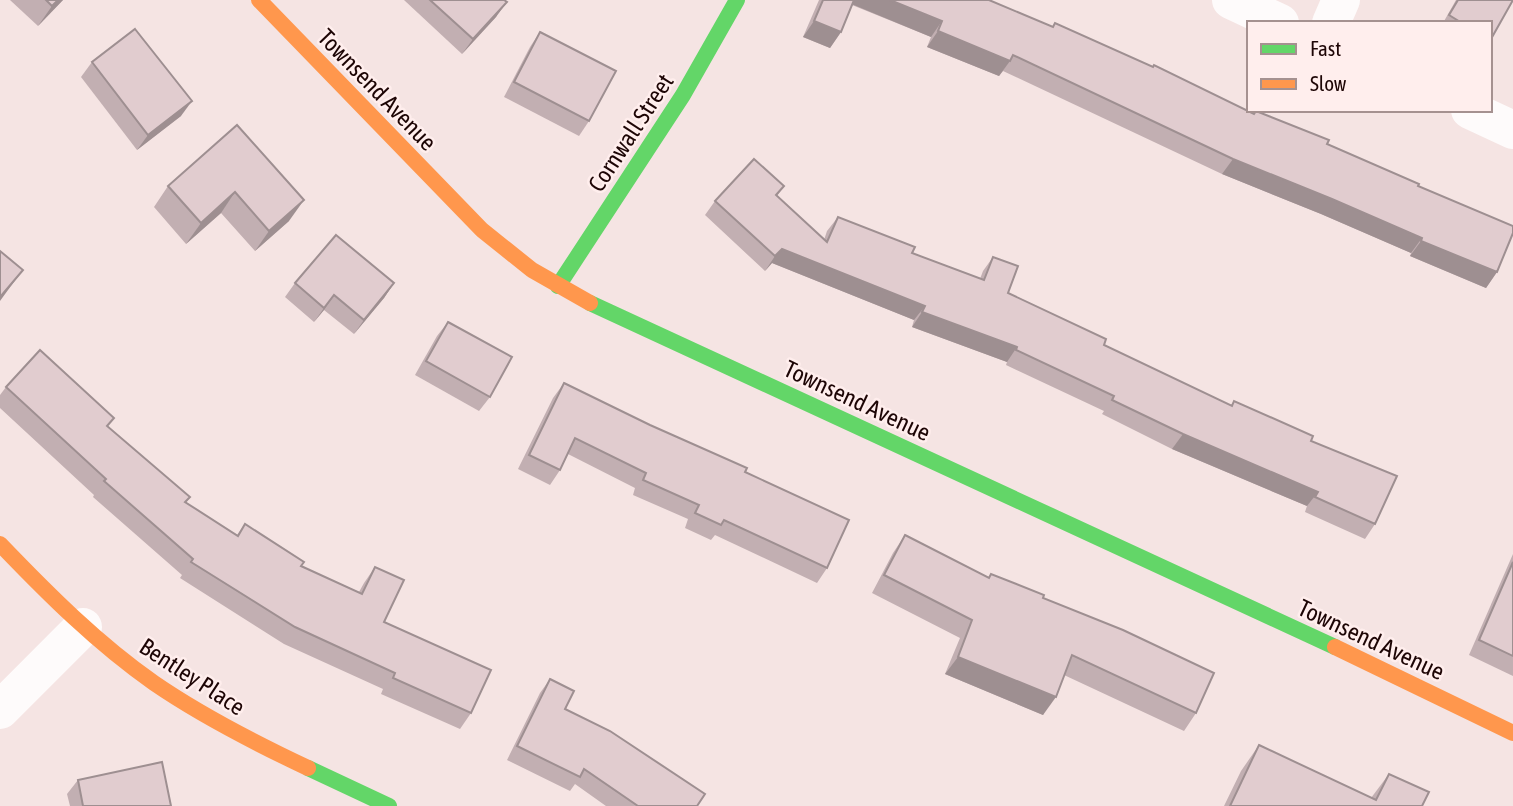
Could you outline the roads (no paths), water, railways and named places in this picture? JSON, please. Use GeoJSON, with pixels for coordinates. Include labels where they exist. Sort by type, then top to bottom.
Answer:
{"type":"FeatureCollection","features":[{"type":"Feature","properties":{"kind":"street","name":"Townsend Avenue"},"geometry":{"type":"LineString","coordinates":[[259,0],[482,230],[532,270],[558,286],[1345,651],[1513,733]]}},
{"type":"Feature","properties":{"kind":"street","name":"Cornwall Street"},"geometry":{"type":"LineString","coordinates":[[558,286],[683,95],[737,0]]}},
{"type":"Feature","properties":{"kind":"street"},"geometry":{"type":"LineString","coordinates":[[1231,0],[1276,21]]}},
{"type":"Feature","properties":{"kind":"street"},"geometry":{"type":"LineString","coordinates":[[1332,21],[1341,0]]}},
{"type":"Feature","properties":{"kind":"street"},"geometry":{"type":"LineString","coordinates":[[1474,112],[1513,130]]}},
{"type":"Feature","properties":{"kind":"street","name":"Bentley Place"},"geometry":{"type":"LineString","coordinates":[[0,544],[83,627],[135,669],[233,731],[388,806]]}},
{"type":"Feature","properties":{"kind":"street"},"geometry":{"type":"LineString","coordinates":[[0,710],[83,627]]}}]}
